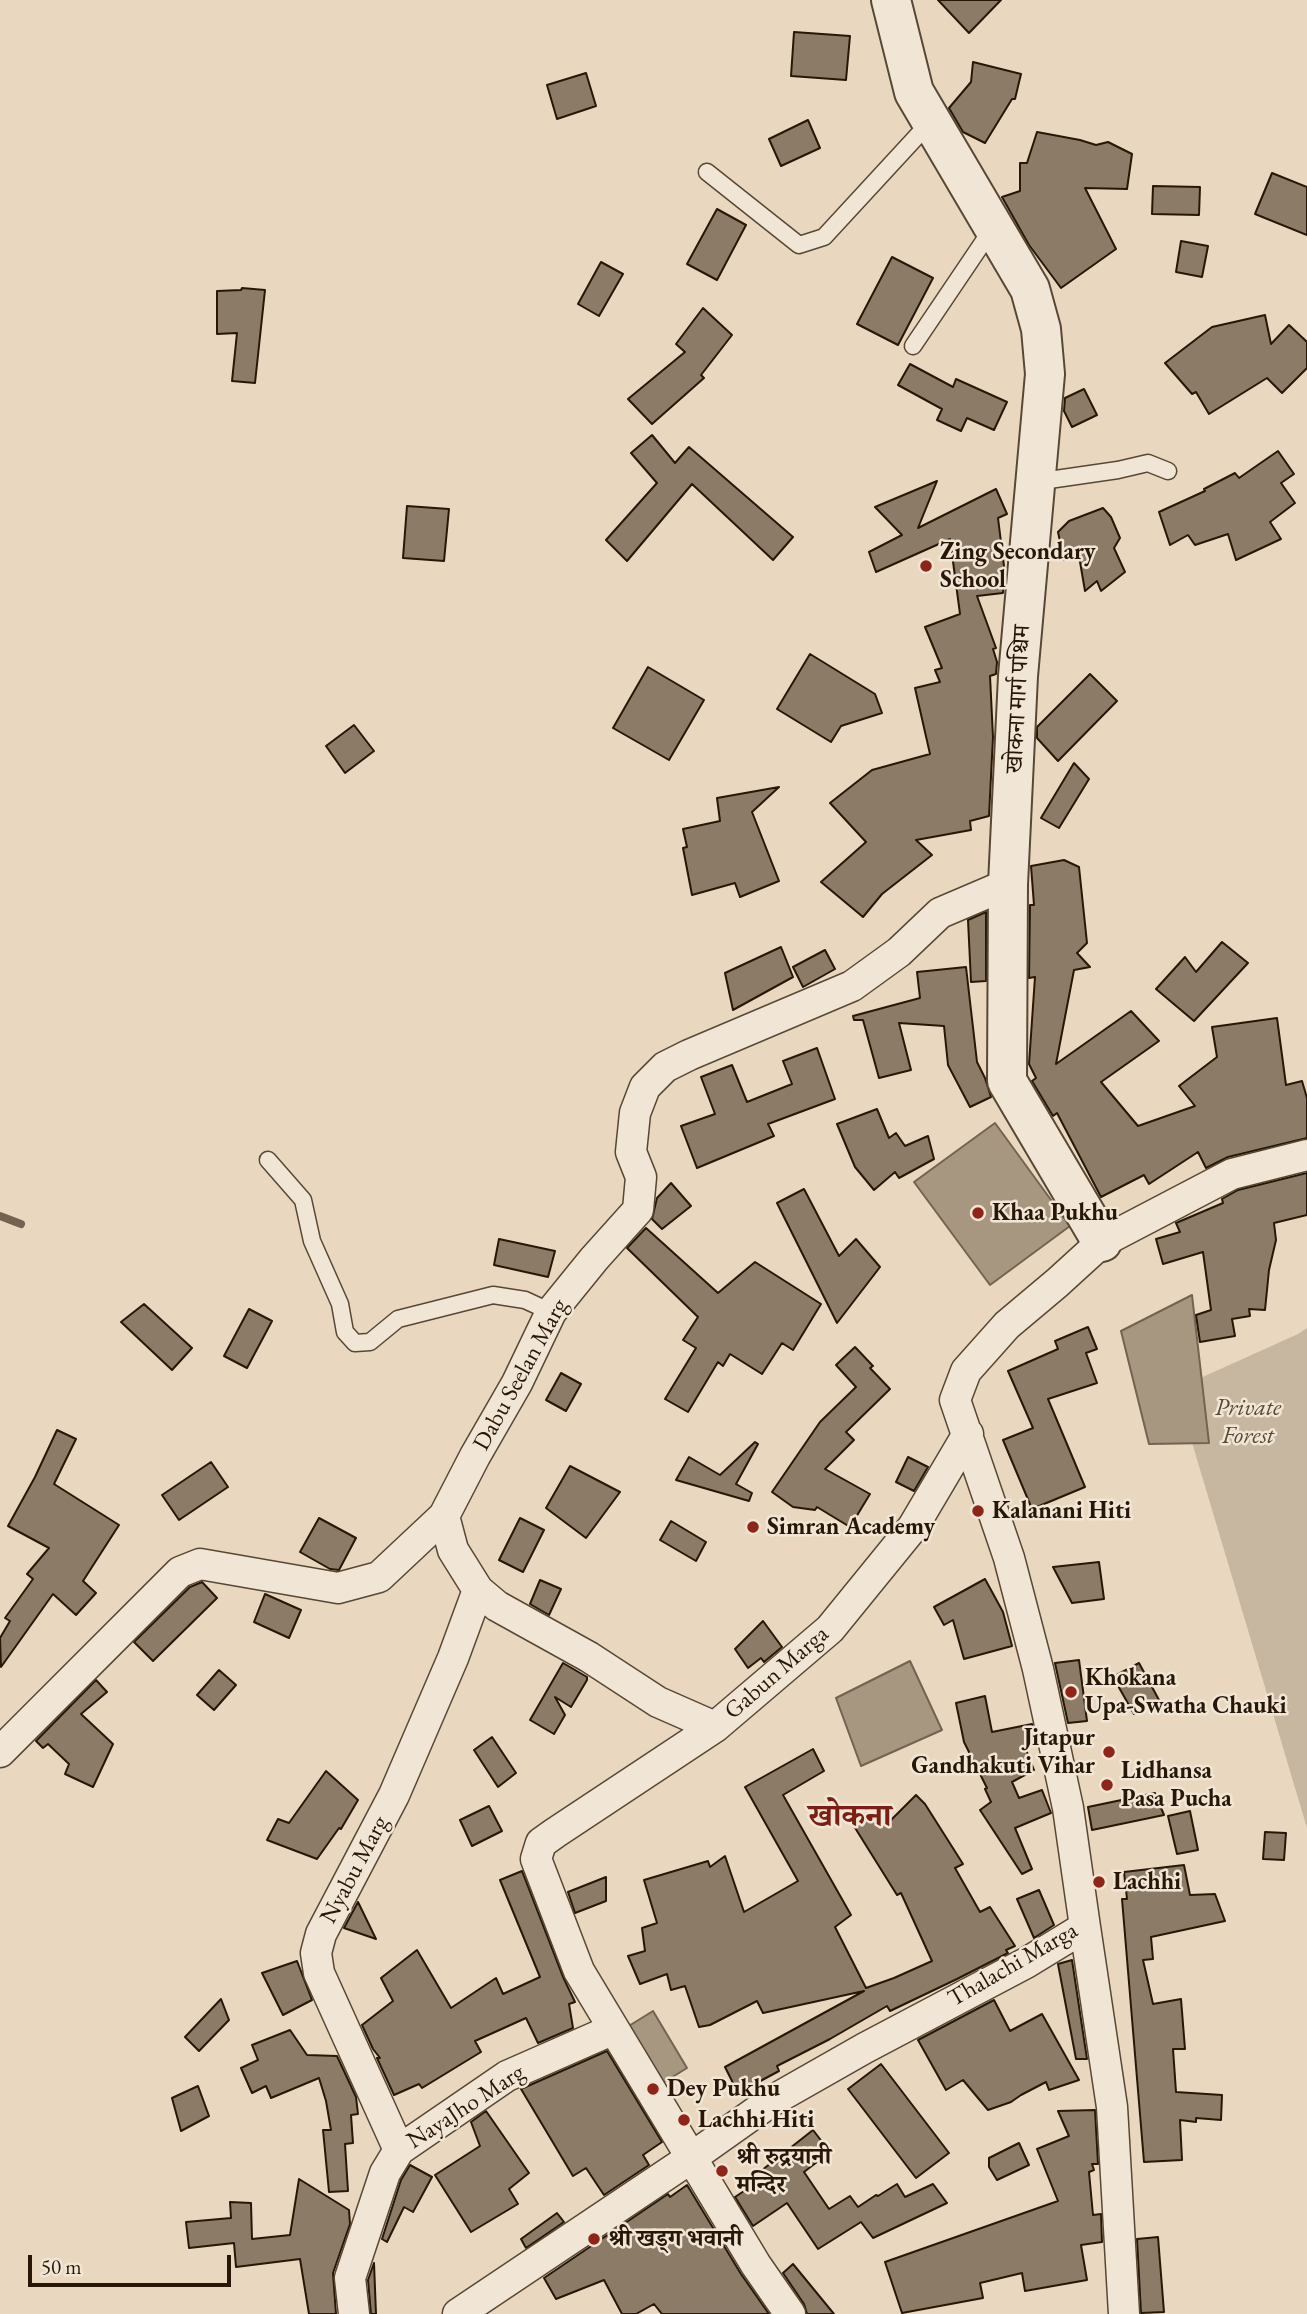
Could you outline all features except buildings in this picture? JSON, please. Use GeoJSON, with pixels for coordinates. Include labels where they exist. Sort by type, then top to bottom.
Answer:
{"type":"FeatureCollection","features":[{"type":"Feature","properties":{"kind":"street","name":"खोकना मार्ग पश्चिम"},"geometry":{"type":"LineString","coordinates":[[891,0],[914,92],[1030,289],[1041,329],[1045,374],[1018,676],[1008,884],[1007,1081],[1102,1241]]}},
{"type":"Feature","properties":{"kind":"street","name":"Dabu Seelan Marg"},"geometry":{"type":"LineString","coordinates":[[0,1752],[180,1572],[200,1564],[338,1588],[379,1577],[444,1516],[517,1383],[551,1312],[638,1210],[641,1177],[632,1153],[635,1113],[645,1087],[665,1067],[689,1055],[852,986],[900,952],[940,913],[1008,884]]}},
{"type":"Feature","properties":{"kind":"street","name":"Thalachi Marga"},"geometry":{"type":"LineString","coordinates":[[458,2314],[770,2102],[865,2048],[1026,1963],[1086,1927],[1068,1808],[1038,1670],[1009,1558],[956,1400],[966,1371],[1007,1325],[1058,1283],[1102,1241],[1232,1174],[1307,1155]]}},
{"type":"Feature","properties":{"kind":"street","name":"Gabun Marga"},"geometry":{"type":"LineString","coordinates":[[614,2029],[579,1971],[536,1859],[541,1843],[715,1727],[830,1629],[913,1527],[968,1434]]}},
{"type":"Feature","properties":{"kind":"street"},"geometry":{"type":"LineString","coordinates":[[444,1516],[453,1550],[478,1590],[497,1606],[589,1657],[658,1702],[715,1727]]}},
{"type":"Feature","properties":{"kind":"street","name":"Nyabu Marg"},"geometry":{"type":"LineString","coordinates":[[399,2150],[319,1973],[316,1953],[321,1934],[394,1795],[453,1658],[478,1590]]}},
{"type":"Feature","properties":{"kind":"street"},"geometry":{"type":"LineString","coordinates":[[1086,1927],[1112,2107],[1124,2314]]}},
{"type":"Feature","properties":{"kind":"street"},"geometry":{"type":"LineString","coordinates":[[614,2029],[756,2264],[790,2314]]}},
{"type":"Feature","properties":{"kind":"street","name":"NayaJho Marg"},"geometry":{"type":"LineString","coordinates":[[354,2314],[350,2278],[385,2173],[399,2150],[508,2076],[614,2029]]}},
{"type":"Feature","properties":{"kind":"lane"},"geometry":{"type":"LineString","coordinates":[[707,172],[799,245],[824,237],[931,121]]}},
{"type":"Feature","properties":{"kind":"lane"},"geometry":{"type":"LineString","coordinates":[[913,346],[994,227]]}},
{"type":"Feature","properties":{"kind":"lane"},"geometry":{"type":"LineString","coordinates":[[1035,482],[1148,463],[1168,471]]}},
{"type":"Feature","properties":{"kind":"lane"},"geometry":{"type":"LineString","coordinates":[[268,1160],[303,1200],[312,1241],[340,1304],[345,1332],[355,1343],[370,1342],[398,1320],[493,1295],[525,1300],[551,1312]]}},
{"type":"Feature","properties":{"kind":"green space","name":"Private Forest"},"geometry":{"type":"Polygon","coordinates":[[[1307,1328],[1307,1828],[1176,1389],[1307,1328]]]}},
{"type":"Feature","properties":{"kind":"shaded area"},"geometry":{"type":"Polygon","coordinates":[[[995,1123],[1070,1226],[990,1285],[914,1182],[995,1123]]]}},
{"type":"Feature","properties":{"kind":"shaded area"},"geometry":{"type":"Polygon","coordinates":[[[1192,1295],[1209,1443],[1149,1444],[1121,1331],[1192,1295]]]}},
{"type":"Feature","properties":{"kind":"shaded area"},"geometry":{"type":"Polygon","coordinates":[[[910,1661],[942,1730],[861,1766],[836,1698],[910,1661]]]}},
{"type":"Feature","properties":{"kind":"shaded area"},"geometry":{"type":"Polygon","coordinates":[[[653,2011],[687,2068],[653,2089],[619,2032],[653,2011]]]}},
{"type":"Feature","properties":{"kind":"waterway"},"geometry":{"type":"LineString","coordinates":[[0,1216],[21,1224]]}},
{"type":"Feature","properties":{"kind":"place","name":"Zing Secondary School"},"geometry":{"type":"Point","coordinates":[926,566]}},
{"type":"Feature","properties":{"kind":"place","name":"Khaa Pukhu"},"geometry":{"type":"Point","coordinates":[978,1213]}},
{"type":"Feature","properties":{"kind":"place","name":"Kalanani Hiti"},"geometry":{"type":"Point","coordinates":[978,1511]}},
{"type":"Feature","properties":{"kind":"place","name":"Simran Academy"},"geometry":{"type":"Point","coordinates":[753,1527]}},
{"type":"Feature","properties":{"kind":"place","name":"Khokana Upa-Swatha Chauki"},"geometry":{"type":"Point","coordinates":[1071,1692]}},
{"type":"Feature","properties":{"kind":"place","name":"Jitapur Gandhakuti Vihar"},"geometry":{"type":"Point","coordinates":[1109,1752]}},
{"type":"Feature","properties":{"kind":"place","name":"Lidhansa Pasa Pucha"},"geometry":{"type":"Point","coordinates":[1107,1785]}},
{"type":"Feature","properties":{"kind":"place","name":"Lachhi"},"geometry":{"type":"Point","coordinates":[1099,1882]}},
{"type":"Feature","properties":{"kind":"place","name":"Dey Pukhu"},"geometry":{"type":"Point","coordinates":[653,2089]}},
{"type":"Feature","properties":{"kind":"place","name":"Lachhi Hiti"},"geometry":{"type":"Point","coordinates":[684,2120]}},
{"type":"Feature","properties":{"kind":"place","name":"श्री रुद्रयानी मन्दिर"},"geometry":{"type":"Point","coordinates":[722,2171]}},
{"type":"Feature","properties":{"kind":"place","name":"श्री खड्ग भवानी"},"geometry":{"type":"Point","coordinates":[594,2239]}},
{"type":"Feature","properties":{"kind":"district","name":"खोकना"},"geometry":{"type":"Point","coordinates":[850,1817]}}]}
